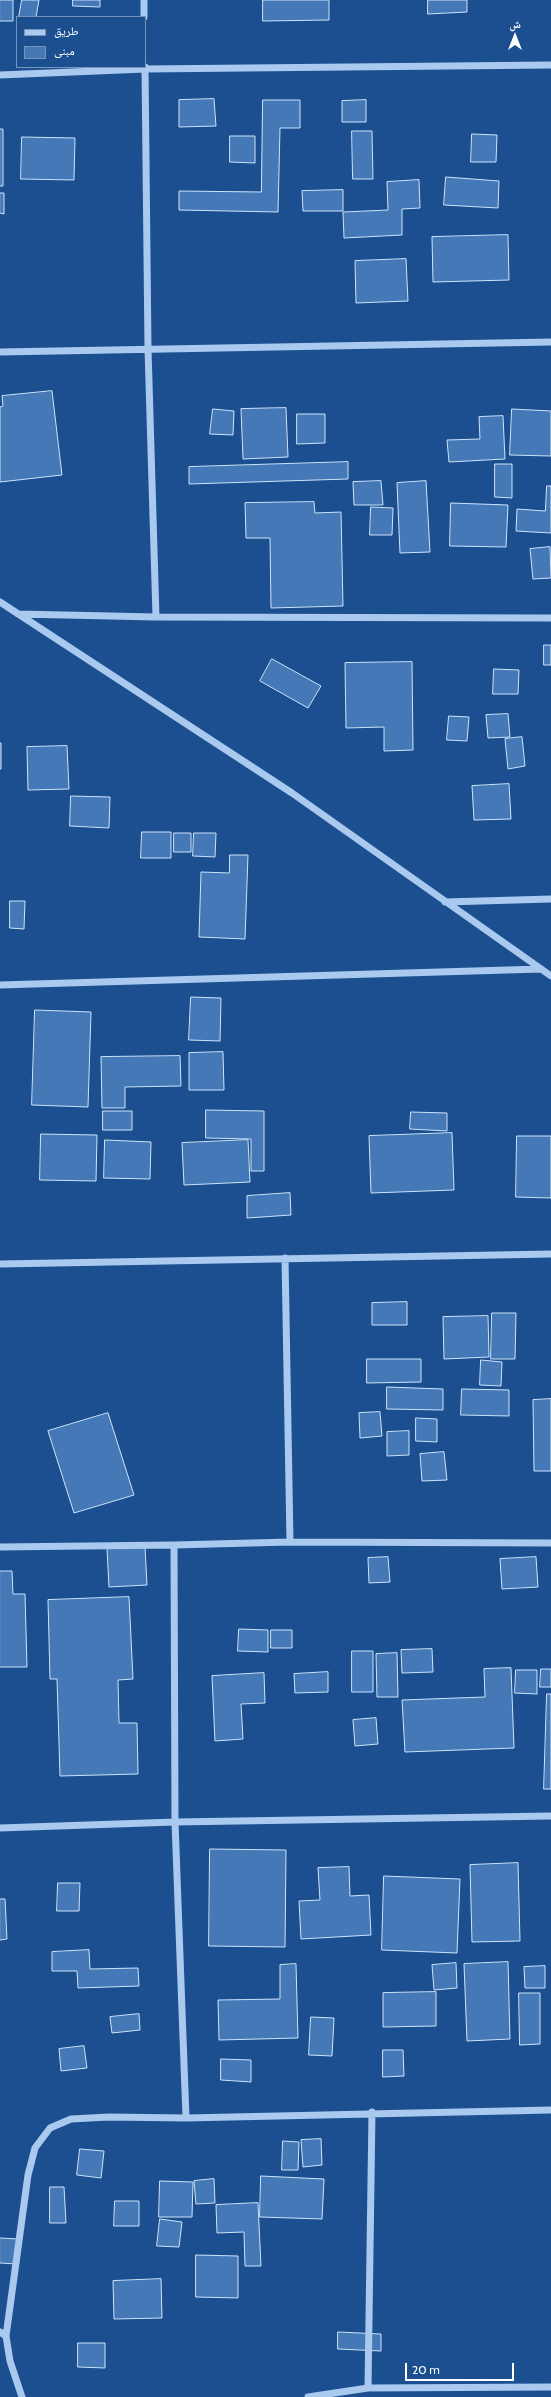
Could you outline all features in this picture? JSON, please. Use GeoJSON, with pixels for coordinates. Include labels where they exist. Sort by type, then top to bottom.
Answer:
{"type":"FeatureCollection","features":[{"type":"Feature","properties":{"kind":"street"},"geometry":{"type":"LineString","coordinates":[[144,0],[144,16]]}},
{"type":"Feature","properties":{"kind":"street"},"geometry":{"type":"LineString","coordinates":[[146,68],[551,65]]}},
{"type":"Feature","properties":{"kind":"street"},"geometry":{"type":"LineString","coordinates":[[0,75],[145,68],[148,349],[156,617]]}},
{"type":"Feature","properties":{"kind":"street"},"geometry":{"type":"LineString","coordinates":[[0,352],[551,342]]}},
{"type":"Feature","properties":{"kind":"street"},"geometry":{"type":"LineString","coordinates":[[0,602],[292,793],[444,902],[551,976]]}},
{"type":"Feature","properties":{"kind":"street"},"geometry":{"type":"LineString","coordinates":[[18,614],[156,617],[551,618]]}},
{"type":"Feature","properties":{"kind":"street"},"geometry":{"type":"LineString","coordinates":[[444,902],[551,899]]}},
{"type":"Feature","properties":{"kind":"street"},"geometry":{"type":"LineString","coordinates":[[0,985],[541,969]]}},
{"type":"Feature","properties":{"kind":"street"},"geometry":{"type":"LineString","coordinates":[[0,1264],[551,1254]]}},
{"type":"Feature","properties":{"kind":"street"},"geometry":{"type":"LineString","coordinates":[[285,1258],[290,1542]]}},
{"type":"Feature","properties":{"kind":"street"},"geometry":{"type":"LineString","coordinates":[[0,1546],[174,1545],[290,1542],[551,1543]]}},
{"type":"Feature","properties":{"kind":"street"},"geometry":{"type":"LineString","coordinates":[[174,1545],[175,1822],[186,2118]]}},
{"type":"Feature","properties":{"kind":"street"},"geometry":{"type":"LineString","coordinates":[[0,1828],[175,1822],[551,1816]]}},
{"type":"Feature","properties":{"kind":"street"},"geometry":{"type":"LineString","coordinates":[[22,2397],[3,2334],[28,2175],[35,2148],[50,2128],[72,2119],[109,2117],[186,2118],[372,2112],[551,2110]]}},
{"type":"Feature","properties":{"kind":"street"},"geometry":{"type":"LineString","coordinates":[[368,2388],[372,2112]]}},
{"type":"Feature","properties":{"kind":"street"},"geometry":{"type":"LineString","coordinates":[[308,2397],[368,2388],[551,2387]]}},
{"type":"Feature","properties":{"kind":"building"},"geometry":{"type":"Polygon","coordinates":[[[0,0],[13,0],[13,21],[0,21],[0,0]]]}},
{"type":"Feature","properties":{"kind":"building"},"geometry":{"type":"Polygon","coordinates":[[[22,0],[39,0],[36,16],[19,16],[22,0]]]}},
{"type":"Feature","properties":{"kind":"building"},"geometry":{"type":"Polygon","coordinates":[[[73,0],[100,0],[100,7],[73,6],[73,0]]]}},
{"type":"Feature","properties":{"kind":"building"},"geometry":{"type":"Polygon","coordinates":[[[263,0],[329,0],[329,20],[263,21],[263,0]]]}},
{"type":"Feature","properties":{"kind":"building"},"geometry":{"type":"Polygon","coordinates":[[[428,0],[467,0],[467,12],[428,14],[428,0]]]}},
{"type":"Feature","properties":{"kind":"building"},"geometry":{"type":"Polygon","coordinates":[[[214,99],[216,126],[179,127],[179,100],[214,99]]]}},
{"type":"Feature","properties":{"kind":"building"},"geometry":{"type":"Polygon","coordinates":[[[263,100],[300,100],[300,128],[280,128],[278,212],[179,210],[179,191],[261,192],[263,100]]]}},
{"type":"Feature","properties":{"kind":"building"},"geometry":{"type":"Polygon","coordinates":[[[366,100],[366,122],[342,122],[342,101],[366,100]]]}},
{"type":"Feature","properties":{"kind":"building"},"geometry":{"type":"Polygon","coordinates":[[[0,129],[3,129],[3,186],[0,186],[0,129]]]}},
{"type":"Feature","properties":{"kind":"building"},"geometry":{"type":"Polygon","coordinates":[[[352,131],[372,131],[373,179],[353,179],[352,131]]]}},
{"type":"Feature","properties":{"kind":"building"},"geometry":{"type":"Polygon","coordinates":[[[472,134],[497,135],[496,162],[471,162],[472,134]]]}},
{"type":"Feature","properties":{"kind":"building"},"geometry":{"type":"Polygon","coordinates":[[[230,136],[255,136],[255,163],[230,162],[230,136]]]}},
{"type":"Feature","properties":{"kind":"building"},"geometry":{"type":"Polygon","coordinates":[[[22,137],[75,138],[74,180],[21,179],[22,137]]]}},
{"type":"Feature","properties":{"kind":"building"},"geometry":{"type":"Polygon","coordinates":[[[446,177],[499,181],[498,208],[444,205],[446,177]]]}},
{"type":"Feature","properties":{"kind":"building"},"geometry":{"type":"Polygon","coordinates":[[[419,180],[420,208],[402,209],[402,235],[344,238],[343,212],[388,210],[387,182],[419,180]]]}},
{"type":"Feature","properties":{"kind":"building"},"geometry":{"type":"Polygon","coordinates":[[[343,190],[343,211],[303,211],[302,191],[343,190]]]}},
{"type":"Feature","properties":{"kind":"building"},"geometry":{"type":"Polygon","coordinates":[[[0,193],[4,193],[4,214],[0,213],[0,193]]]}},
{"type":"Feature","properties":{"kind":"building"},"geometry":{"type":"Polygon","coordinates":[[[508,235],[509,280],[433,282],[432,237],[508,235]]]}},
{"type":"Feature","properties":{"kind":"building"},"geometry":{"type":"Polygon","coordinates":[[[406,259],[408,301],[356,303],[355,261],[406,259]]]}},
{"type":"Feature","properties":{"kind":"building"},"geometry":{"type":"Polygon","coordinates":[[[52,391],[62,475],[0,482],[0,407],[3,406],[2,396],[52,391]]]}},
{"type":"Feature","properties":{"kind":"building"},"geometry":{"type":"Polygon","coordinates":[[[286,408],[288,457],[243,459],[241,409],[286,408]]]}},
{"type":"Feature","properties":{"kind":"building"},"geometry":{"type":"Polygon","coordinates":[[[213,409],[234,411],[233,435],[210,434],[213,409]]]}},
{"type":"Feature","properties":{"kind":"building"},"geometry":{"type":"Polygon","coordinates":[[[512,409],[551,411],[551,456],[510,455],[512,409]]]}},
{"type":"Feature","properties":{"kind":"building"},"geometry":{"type":"Polygon","coordinates":[[[297,414],[325,414],[325,443],[297,444],[297,414]]]}},
{"type":"Feature","properties":{"kind":"building"},"geometry":{"type":"Polygon","coordinates":[[[503,416],[505,459],[449,462],[447,440],[480,439],[479,417],[503,416]]]}},
{"type":"Feature","properties":{"kind":"building"},"geometry":{"type":"Polygon","coordinates":[[[348,462],[348,479],[189,484],[189,467],[348,462]]]}},
{"type":"Feature","properties":{"kind":"building"},"geometry":{"type":"Polygon","coordinates":[[[495,464],[512,464],[512,498],[495,497],[495,464]]]}},
{"type":"Feature","properties":{"kind":"building"},"geometry":{"type":"Polygon","coordinates":[[[381,481],[383,505],[354,505],[353,482],[381,481]]]}},
{"type":"Feature","properties":{"kind":"building"},"geometry":{"type":"Polygon","coordinates":[[[426,481],[430,552],[400,553],[397,483],[426,481]]]}},
{"type":"Feature","properties":{"kind":"building"},"geometry":{"type":"Polygon","coordinates":[[[547,486],[551,486],[551,533],[516,531],[517,509],[545,511],[547,486]]]}},
{"type":"Feature","properties":{"kind":"building"},"geometry":{"type":"Polygon","coordinates":[[[314,502],[315,513],[341,512],[343,606],[271,608],[270,538],[246,538],[245,503],[314,502]]]}},
{"type":"Feature","properties":{"kind":"building"},"geometry":{"type":"Polygon","coordinates":[[[451,503],[508,505],[506,547],[450,546],[451,503]]]}},
{"type":"Feature","properties":{"kind":"building"},"geometry":{"type":"Polygon","coordinates":[[[371,507],[393,508],[392,535],[370,535],[371,507]]]}},
{"type":"Feature","properties":{"kind":"building"},"geometry":{"type":"Polygon","coordinates":[[[550,547],[551,578],[533,579],[530,549],[550,547]]]}},
{"type":"Feature","properties":{"kind":"building"},"geometry":{"type":"Polygon","coordinates":[[[544,645],[551,645],[551,665],[544,665],[544,645]]]}},
{"type":"Feature","properties":{"kind":"building"},"geometry":{"type":"Polygon","coordinates":[[[272,659],[321,686],[308,708],[260,681],[272,659]]]}},
{"type":"Feature","properties":{"kind":"building"},"geometry":{"type":"Polygon","coordinates":[[[412,662],[413,750],[384,751],[384,727],[346,728],[345,663],[412,662]]]}},
{"type":"Feature","properties":{"kind":"building"},"geometry":{"type":"Polygon","coordinates":[[[494,669],[519,670],[518,694],[493,694],[494,669]]]}},
{"type":"Feature","properties":{"kind":"building"},"geometry":{"type":"Polygon","coordinates":[[[508,714],[510,737],[488,738],[486,715],[508,714]]]}},
{"type":"Feature","properties":{"kind":"building"},"geometry":{"type":"Polygon","coordinates":[[[449,716],[469,717],[467,741],[447,740],[449,716]]]}},
{"type":"Feature","properties":{"kind":"building"},"geometry":{"type":"Polygon","coordinates":[[[522,737],[525,766],[508,769],[505,739],[522,737]]]}},
{"type":"Feature","properties":{"kind":"building"},"geometry":{"type":"Polygon","coordinates":[[[1,743],[1,769],[0,769],[1,743]]]}},
{"type":"Feature","properties":{"kind":"building"},"geometry":{"type":"Polygon","coordinates":[[[67,746],[69,789],[28,790],[27,747],[67,746]]]}},
{"type":"Feature","properties":{"kind":"building"},"geometry":{"type":"Polygon","coordinates":[[[509,784],[511,819],[474,820],[472,786],[509,784]]]}},
{"type":"Feature","properties":{"kind":"building"},"geometry":{"type":"Polygon","coordinates":[[[71,796],[110,797],[109,828],[70,826],[71,796]]]}},
{"type":"Feature","properties":{"kind":"building"},"geometry":{"type":"Polygon","coordinates":[[[142,832],[171,832],[171,858],[141,858],[142,832]]]}},
{"type":"Feature","properties":{"kind":"building"},"geometry":{"type":"Polygon","coordinates":[[[174,833],[191,833],[191,852],[174,852],[174,833]]]}},
{"type":"Feature","properties":{"kind":"building"},"geometry":{"type":"Polygon","coordinates":[[[194,833],[216,833],[215,857],[193,856],[194,833]]]}},
{"type":"Feature","properties":{"kind":"building"},"geometry":{"type":"Polygon","coordinates":[[[230,855],[248,855],[245,939],[199,937],[201,872],[229,873],[230,855]]]}},
{"type":"Feature","properties":{"kind":"building"},"geometry":{"type":"Polygon","coordinates":[[[10,901],[25,901],[24,929],[10,928],[10,901]]]}},
{"type":"Feature","properties":{"kind":"building"},"geometry":{"type":"Polygon","coordinates":[[[191,997],[221,998],[220,1041],[189,1040],[191,997]]]}},
{"type":"Feature","properties":{"kind":"building"},"geometry":{"type":"Polygon","coordinates":[[[35,1010],[91,1012],[88,1107],[32,1105],[35,1010]]]}},
{"type":"Feature","properties":{"kind":"building"},"geometry":{"type":"Polygon","coordinates":[[[223,1052],[224,1090],[189,1090],[189,1053],[223,1052]]]}},
{"type":"Feature","properties":{"kind":"building"},"geometry":{"type":"Polygon","coordinates":[[[180,1056],[181,1086],[125,1087],[125,1108],[102,1108],[101,1057],[180,1056]]]}},
{"type":"Feature","properties":{"kind":"building"},"geometry":{"type":"Polygon","coordinates":[[[206,1110],[264,1111],[264,1171],[251,1171],[251,1139],[206,1138],[206,1110]]]}},
{"type":"Feature","properties":{"kind":"building"},"geometry":{"type":"Polygon","coordinates":[[[103,1111],[132,1111],[132,1130],[103,1130],[103,1111]]]}},
{"type":"Feature","properties":{"kind":"building"},"geometry":{"type":"Polygon","coordinates":[[[411,1112],[447,1113],[447,1131],[410,1129],[411,1112]]]}},
{"type":"Feature","properties":{"kind":"building"},"geometry":{"type":"Polygon","coordinates":[[[452,1133],[454,1190],[371,1193],[369,1136],[452,1133]]]}},
{"type":"Feature","properties":{"kind":"building"},"geometry":{"type":"Polygon","coordinates":[[[41,1134],[97,1135],[96,1181],[40,1180],[41,1134]]]}},
{"type":"Feature","properties":{"kind":"building"},"geometry":{"type":"Polygon","coordinates":[[[517,1136],[551,1136],[551,1198],[516,1197],[517,1136]]]}},
{"type":"Feature","properties":{"kind":"building"},"geometry":{"type":"Polygon","coordinates":[[[105,1140],[151,1142],[150,1179],[104,1178],[105,1140]]]}},
{"type":"Feature","properties":{"kind":"building"},"geometry":{"type":"Polygon","coordinates":[[[248,1140],[250,1182],[184,1185],[182,1143],[248,1140]]]}},
{"type":"Feature","properties":{"kind":"building"},"geometry":{"type":"Polygon","coordinates":[[[290,1193],[291,1215],[247,1218],[247,1196],[290,1193]]]}},
{"type":"Feature","properties":{"kind":"building"},"geometry":{"type":"Polygon","coordinates":[[[407,1302],[407,1325],[372,1325],[372,1303],[407,1302]]]}},
{"type":"Feature","properties":{"kind":"building"},"geometry":{"type":"Polygon","coordinates":[[[492,1313],[516,1313],[515,1359],[491,1359],[492,1313]]]}},
{"type":"Feature","properties":{"kind":"building"},"geometry":{"type":"Polygon","coordinates":[[[488,1316],[489,1357],[444,1359],[443,1317],[488,1316]]]}},
{"type":"Feature","properties":{"kind":"building"},"geometry":{"type":"Polygon","coordinates":[[[367,1359],[421,1359],[421,1382],[367,1383],[367,1359]]]}},
{"type":"Feature","properties":{"kind":"building"},"geometry":{"type":"Polygon","coordinates":[[[481,1360],[502,1362],[501,1386],[480,1385],[481,1360]]]}},
{"type":"Feature","properties":{"kind":"building"},"geometry":{"type":"Polygon","coordinates":[[[387,1387],[443,1389],[443,1410],[387,1409],[387,1387]]]}},
{"type":"Feature","properties":{"kind":"building"},"geometry":{"type":"Polygon","coordinates":[[[462,1389],[509,1390],[509,1416],[461,1415],[462,1389]]]}},
{"type":"Feature","properties":{"kind":"building"},"geometry":{"type":"Polygon","coordinates":[[[551,1399],[551,1471],[534,1471],[533,1400],[551,1399]]]}},
{"type":"Feature","properties":{"kind":"building"},"geometry":{"type":"Polygon","coordinates":[[[380,1412],[382,1436],[360,1438],[359,1413],[380,1412]]]}},
{"type":"Feature","properties":{"kind":"building"},"geometry":{"type":"Polygon","coordinates":[[[108,1413],[134,1495],[74,1513],[48,1431],[108,1413]]]}},
{"type":"Feature","properties":{"kind":"building"},"geometry":{"type":"Polygon","coordinates":[[[416,1418],[437,1419],[437,1442],[416,1441],[416,1418]]]}},
{"type":"Feature","properties":{"kind":"building"},"geometry":{"type":"Polygon","coordinates":[[[409,1431],[409,1455],[387,1456],[387,1432],[409,1431]]]}},
{"type":"Feature","properties":{"kind":"building"},"geometry":{"type":"Polygon","coordinates":[[[444,1452],[447,1480],[422,1481],[420,1454],[444,1452]]]}},
{"type":"Feature","properties":{"kind":"building"},"geometry":{"type":"Polygon","coordinates":[[[145,1547],[147,1585],[109,1587],[107,1549],[145,1547]]]}},
{"type":"Feature","properties":{"kind":"building"},"geometry":{"type":"Polygon","coordinates":[[[388,1557],[390,1582],[369,1583],[368,1558],[388,1557]]]}},
{"type":"Feature","properties":{"kind":"building"},"geometry":{"type":"Polygon","coordinates":[[[536,1557],[538,1587],[502,1589],[500,1559],[536,1557]]]}},
{"type":"Feature","properties":{"kind":"building"},"geometry":{"type":"Polygon","coordinates":[[[0,1571],[12,1571],[13,1594],[25,1594],[27,1667],[0,1667],[0,1571]]]}},
{"type":"Feature","properties":{"kind":"building"},"geometry":{"type":"Polygon","coordinates":[[[129,1597],[133,1679],[118,1680],[119,1723],[137,1723],[138,1774],[60,1776],[57,1679],[50,1679],[48,1600],[129,1597]]]}},
{"type":"Feature","properties":{"kind":"building"},"geometry":{"type":"Polygon","coordinates":[[[239,1629],[268,1630],[268,1652],[238,1651],[239,1629]]]}},
{"type":"Feature","properties":{"kind":"building"},"geometry":{"type":"Polygon","coordinates":[[[271,1630],[292,1630],[292,1648],[271,1648],[271,1630]]]}},
{"type":"Feature","properties":{"kind":"building"},"geometry":{"type":"Polygon","coordinates":[[[432,1649],[433,1672],[402,1673],[401,1650],[432,1649]]]}},
{"type":"Feature","properties":{"kind":"building"},"geometry":{"type":"Polygon","coordinates":[[[352,1651],[373,1651],[373,1692],[352,1692],[352,1651]]]}},
{"type":"Feature","properties":{"kind":"building"},"geometry":{"type":"Polygon","coordinates":[[[397,1653],[398,1697],[377,1697],[376,1654],[397,1653]]]}},
{"type":"Feature","properties":{"kind":"building"},"geometry":{"type":"Polygon","coordinates":[[[511,1668],[514,1748],[405,1752],[402,1700],[485,1697],[484,1669],[511,1668]]]}},
{"type":"Feature","properties":{"kind":"building"},"geometry":{"type":"Polygon","coordinates":[[[541,1669],[551,1669],[551,1687],[540,1687],[541,1669]]]}},
{"type":"Feature","properties":{"kind":"building"},"geometry":{"type":"Polygon","coordinates":[[[516,1670],[537,1670],[537,1694],[515,1693],[516,1670]]]}},
{"type":"Feature","properties":{"kind":"building"},"geometry":{"type":"Polygon","coordinates":[[[328,1672],[328,1692],[295,1693],[294,1674],[328,1672]]]}},
{"type":"Feature","properties":{"kind":"building"},"geometry":{"type":"Polygon","coordinates":[[[264,1673],[265,1703],[241,1704],[243,1739],[215,1741],[212,1676],[264,1673]]]}},
{"type":"Feature","properties":{"kind":"building"},"geometry":{"type":"Polygon","coordinates":[[[547,1694],[551,1694],[551,1789],[544,1789],[547,1694]]]}},
{"type":"Feature","properties":{"kind":"building"},"geometry":{"type":"Polygon","coordinates":[[[376,1718],[378,1744],[355,1746],[353,1720],[376,1718]]]}},
{"type":"Feature","properties":{"kind":"building"},"geometry":{"type":"Polygon","coordinates":[[[210,1849],[286,1850],[285,1947],[209,1946],[210,1849]]]}},
{"type":"Feature","properties":{"kind":"building"},"geometry":{"type":"Polygon","coordinates":[[[518,1863],[520,1941],[472,1942],[470,1865],[518,1863]]]}},
{"type":"Feature","properties":{"kind":"building"},"geometry":{"type":"Polygon","coordinates":[[[349,1867],[350,1896],[369,1895],[371,1935],[301,1939],[299,1901],[320,1900],[318,1868],[349,1867]]]}},
{"type":"Feature","properties":{"kind":"building"},"geometry":{"type":"Polygon","coordinates":[[[384,1876],[460,1879],[457,1953],[382,1950],[384,1876]]]}},
{"type":"Feature","properties":{"kind":"building"},"geometry":{"type":"Polygon","coordinates":[[[58,1883],[80,1883],[79,1911],[57,1911],[58,1883]]]}},
{"type":"Feature","properties":{"kind":"building"},"geometry":{"type":"Polygon","coordinates":[[[0,1899],[5,1899],[7,1939],[0,1940],[0,1899]]]}},
{"type":"Feature","properties":{"kind":"building"},"geometry":{"type":"Polygon","coordinates":[[[89,1950],[90,1969],[138,1968],[139,1986],[78,1988],[77,1971],[52,1971],[52,1952],[89,1950]]]}},
{"type":"Feature","properties":{"kind":"building"},"geometry":{"type":"Polygon","coordinates":[[[508,1962],[510,2039],[467,2041],[464,1964],[508,1962]]]}},
{"type":"Feature","properties":{"kind":"building"},"geometry":{"type":"Polygon","coordinates":[[[456,1963],[457,1988],[434,1990],[432,1965],[456,1963]]]}},
{"type":"Feature","properties":{"kind":"building"},"geometry":{"type":"Polygon","coordinates":[[[296,1964],[298,2038],[219,2040],[218,2000],[280,1999],[280,1965],[296,1964]]]}},
{"type":"Feature","properties":{"kind":"building"},"geometry":{"type":"Polygon","coordinates":[[[545,1966],[545,1988],[525,1988],[524,1967],[545,1966]]]}},
{"type":"Feature","properties":{"kind":"building"},"geometry":{"type":"Polygon","coordinates":[[[436,1992],[436,2026],[383,2027],[383,1993],[436,1992]]]}},
{"type":"Feature","properties":{"kind":"building"},"geometry":{"type":"Polygon","coordinates":[[[519,1993],[540,1993],[540,2044],[520,2045],[519,1993]]]}},
{"type":"Feature","properties":{"kind":"building"},"geometry":{"type":"Polygon","coordinates":[[[139,2014],[140,2030],[112,2033],[110,2017],[139,2014]]]}},
{"type":"Feature","properties":{"kind":"building"},"geometry":{"type":"Polygon","coordinates":[[[311,2017],[334,2018],[332,2056],[309,2055],[311,2017]]]}},
{"type":"Feature","properties":{"kind":"building"},"geometry":{"type":"Polygon","coordinates":[[[84,2046],[87,2068],[61,2071],[59,2049],[84,2046]]]}},
{"type":"Feature","properties":{"kind":"building"},"geometry":{"type":"Polygon","coordinates":[[[383,2050],[403,2050],[404,2076],[383,2077],[383,2050]]]}},
{"type":"Feature","properties":{"kind":"building"},"geometry":{"type":"Polygon","coordinates":[[[221,2059],[251,2060],[251,2082],[221,2080],[221,2059]]]}},
{"type":"Feature","properties":{"kind":"building"},"geometry":{"type":"Polygon","coordinates":[[[321,2139],[322,2165],[303,2167],[301,2140],[321,2139]]]}},
{"type":"Feature","properties":{"kind":"building"},"geometry":{"type":"Polygon","coordinates":[[[283,2141],[299,2142],[298,2170],[282,2170],[283,2141]]]}},
{"type":"Feature","properties":{"kind":"building"},"geometry":{"type":"Polygon","coordinates":[[[80,2149],[104,2151],[101,2178],[77,2175],[80,2149]]]}},
{"type":"Feature","properties":{"kind":"building"},"geometry":{"type":"Polygon","coordinates":[[[261,2176],[324,2179],[322,2219],[260,2217],[261,2176]]]}},
{"type":"Feature","properties":{"kind":"building"},"geometry":{"type":"Polygon","coordinates":[[[214,2179],[215,2203],[196,2204],[194,2181],[214,2179]]]}},
{"type":"Feature","properties":{"kind":"building"},"geometry":{"type":"Polygon","coordinates":[[[160,2181],[193,2182],[192,2217],[159,2217],[160,2181]]]}},
{"type":"Feature","properties":{"kind":"building"},"geometry":{"type":"Polygon","coordinates":[[[50,2187],[64,2187],[66,2223],[50,2223],[50,2187]]]}},
{"type":"Feature","properties":{"kind":"building"},"geometry":{"type":"Polygon","coordinates":[[[115,2201],[139,2201],[139,2226],[114,2226],[115,2201]]]}},
{"type":"Feature","properties":{"kind":"building"},"geometry":{"type":"Polygon","coordinates":[[[258,2203],[261,2266],[245,2266],[244,2232],[217,2233],[216,2205],[258,2203]]]}},
{"type":"Feature","properties":{"kind":"building"},"geometry":{"type":"Polygon","coordinates":[[[160,2219],[182,2222],[179,2247],[157,2246],[160,2219]]]}},
{"type":"Feature","properties":{"kind":"building"},"geometry":{"type":"Polygon","coordinates":[[[0,2238],[18,2239],[17,2264],[0,2263],[0,2238]]]}},
{"type":"Feature","properties":{"kind":"building"},"geometry":{"type":"Polygon","coordinates":[[[196,2255],[238,2256],[238,2298],[196,2297],[196,2255]]]}},
{"type":"Feature","properties":{"kind":"building"},"geometry":{"type":"Polygon","coordinates":[[[161,2279],[162,2318],[114,2319],[113,2281],[161,2279]]]}},
{"type":"Feature","properties":{"kind":"building"},"geometry":{"type":"Polygon","coordinates":[[[338,2332],[381,2334],[381,2351],[338,2349],[338,2332]]]}},
{"type":"Feature","properties":{"kind":"building"},"geometry":{"type":"Polygon","coordinates":[[[78,2343],[105,2343],[105,2368],[78,2367],[78,2343]]]}}]}
